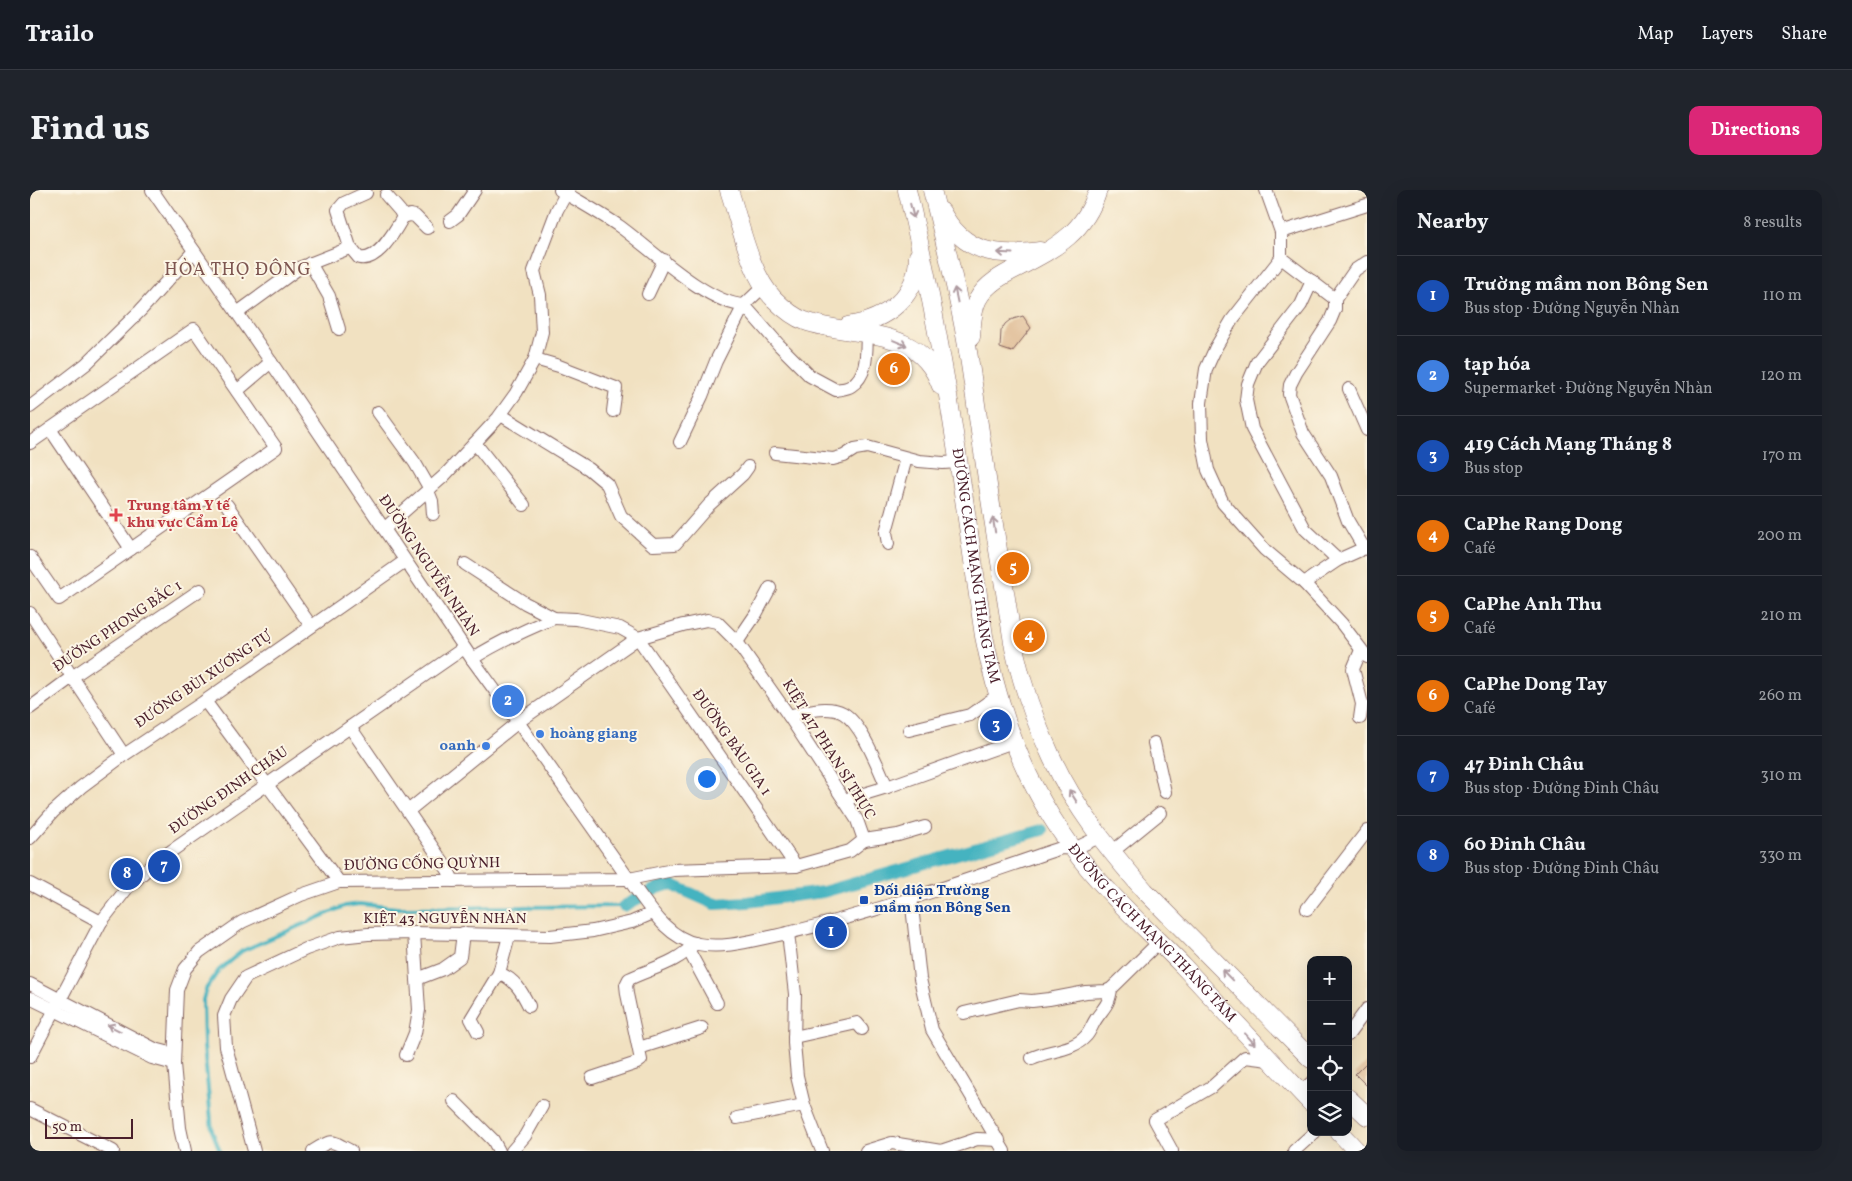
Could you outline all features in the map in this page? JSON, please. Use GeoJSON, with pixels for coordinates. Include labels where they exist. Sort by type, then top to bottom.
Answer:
{"type":"FeatureCollection","features":[{"type":"Feature","properties":{"kind":"highway"},"geometry":{"type":"LineString","coordinates":[[730,190],[753,265],[772,298],[803,320],[836,328],[866,332],[908,346],[921,355],[938,379],[951,414]]}},
{"type":"Feature","properties":{"kind":"highway","name":"ĐƯỜNG CÁCH MẠNG THÁNG TÁM"},"geometry":{"type":"LineString","coordinates":[[907,190],[917,232],[951,414],[984,636],[998,696],[1012,742],[1039,797],[1074,849],[1108,890],[1269,1060],[1307,1093]]}},
{"type":"Feature","properties":{"kind":"highway"},"geometry":{"type":"LineString","coordinates":[[970,362],[973,313],[978,299],[995,281],[1053,249],[1068,238],[1089,212],[1098,190]]}},
{"type":"Feature","properties":{"kind":"highway"},"geometry":{"type":"LineString","coordinates":[[932,193],[952,229],[972,246],[987,252],[1007,254],[1053,249]]}},
{"type":"Feature","properties":{"kind":"highway","name":"ĐƯỜNG CÁCH MẠNG THÁNG TÁM"},"geometry":{"type":"LineString","coordinates":[[932,193],[952,274],[970,362],[981,447],[1013,640],[1025,687],[1052,758],[1069,791],[1099,837],[1145,891],[1307,1056]]}},
{"type":"Feature","properties":{"kind":"highway"},"geometry":{"type":"LineString","coordinates":[[836,328],[873,320],[894,308],[903,300],[914,282],[918,266],[917,232]]}},
{"type":"Feature","properties":{"kind":"highway"},"geometry":{"type":"LineString","coordinates":[[1352,1102],[1367,1116]]}},
{"type":"Feature","properties":{"kind":"street","name":"ĐƯỜNG NGUYỄN NHÀN"},"geometry":{"type":"LineString","coordinates":[[152,190],[271,362],[464,648],[651,910],[671,932],[692,947],[739,943],[809,928],[1061,848],[1074,849],[1099,837]]}},
{"type":"Feature","properties":{"kind":"street"},"geometry":{"type":"LineString","coordinates":[[450,221],[458,215],[475,190]]}},
{"type":"Feature","properties":{"kind":"street"},"geometry":{"type":"LineString","coordinates":[[1266,190],[1280,232],[1281,258],[1232,320],[1206,369],[1201,403],[1202,439],[1208,470],[1223,503],[1265,550],[1304,582],[1342,624],[1364,654],[1353,668],[1362,704],[1360,718]]}},
{"type":"Feature","properties":{"kind":"street"},"geometry":{"type":"LineString","coordinates":[[384,529],[429,490],[499,417],[516,393],[535,359],[542,332],[540,295],[534,270],[564,191],[618,225],[685,277],[711,294],[736,305],[744,305],[779,345],[810,376],[836,390],[850,387],[862,373],[866,361],[866,332]]}},
{"type":"Feature","properties":{"kind":"street"},"geometry":{"type":"LineString","coordinates":[[366,192],[340,206],[338,210],[349,246],[359,258],[366,258],[386,245],[403,217],[415,216],[427,228]]}},
{"type":"Feature","properties":{"kind":"street"},"geometry":{"type":"LineString","coordinates":[[386,196],[400,210],[403,217]]}},
{"type":"Feature","properties":{"kind":"street"},"geometry":{"type":"LineString","coordinates":[[1280,232],[1367,205]]}},
{"type":"Feature","properties":{"kind":"street"},"geometry":{"type":"LineString","coordinates":[[237,313],[288,274],[344,250],[349,246]]}},
{"type":"Feature","properties":{"kind":"street"},"geometry":{"type":"LineString","coordinates":[[30,407],[86,364],[140,311],[194,251]]}},
{"type":"Feature","properties":{"kind":"street"},"geometry":{"type":"LineString","coordinates":[[1281,258],[1335,299]]}},
{"type":"Feature","properties":{"kind":"street"},"geometry":{"type":"LineString","coordinates":[[648,294],[664,260]]}},
{"type":"Feature","properties":{"kind":"street"},"geometry":{"type":"LineString","coordinates":[[1304,582],[1338,560],[1365,547],[1348,521],[1331,476],[1303,433],[1289,394],[1290,384],[1296,373],[1330,321],[1335,309],[1335,299],[1355,270],[1367,262]]}},
{"type":"Feature","properties":{"kind":"street"},"geometry":{"type":"LineString","coordinates":[[310,263],[329,296],[339,329]]}},
{"type":"Feature","properties":{"kind":"street"},"geometry":{"type":"LineString","coordinates":[[1312,281],[1301,305],[1257,362],[1248,384],[1246,400],[1252,429],[1305,529],[1338,560]]}},
{"type":"Feature","properties":{"kind":"street"},"geometry":{"type":"LineString","coordinates":[[680,442],[744,305],[764,286]]}},
{"type":"Feature","properties":{"kind":"street"},"geometry":{"type":"LineString","coordinates":[[30,443],[194,329],[276,448],[60,599],[30,557]]}},
{"type":"Feature","properties":{"kind":"street"},"geometry":{"type":"LineString","coordinates":[[535,359],[616,388],[613,411]]}},
{"type":"Feature","properties":{"kind":"street"},"geometry":{"type":"LineString","coordinates":[[236,390],[271,362]]}},
{"type":"Feature","properties":{"kind":"street"},"geometry":{"type":"LineString","coordinates":[[1349,389],[1367,430]]}},
{"type":"Feature","properties":{"kind":"street"},"geometry":{"type":"LineString","coordinates":[[378,412],[415,462],[429,490],[433,514]]}},
{"type":"Feature","properties":{"kind":"street"},"geometry":{"type":"LineString","coordinates":[[499,417],[555,447],[589,469],[606,484],[621,516],[653,546],[675,544],[748,467]]}},
{"type":"Feature","properties":{"kind":"street"},"geometry":{"type":"LineString","coordinates":[[50,429],[131,550]]}},
{"type":"Feature","properties":{"kind":"street"},"geometry":{"type":"LineString","coordinates":[[475,444],[524,505]]}},
{"type":"Feature","properties":{"kind":"street"},"geometry":{"type":"LineString","coordinates":[[775,453],[833,459],[844,456],[855,449],[868,446],[906,458],[930,463],[958,462]]}},
{"type":"Feature","properties":{"kind":"street"},"geometry":{"type":"LineString","coordinates":[[888,544],[886,532],[906,458]]}},
{"type":"Feature","properties":{"kind":"street"},"geometry":{"type":"LineString","coordinates":[[227,505],[311,626]]}},
{"type":"Feature","properties":{"kind":"street","name":"ĐƯỜNG BÙI XƯƠNG TỰ"},"geometry":{"type":"LineString","coordinates":[[30,838],[81,787],[124,755],[205,701],[405,561]]}},
{"type":"Feature","properties":{"kind":"street"},"geometry":{"type":"LineString","coordinates":[[465,564],[524,603],[554,618],[576,619],[620,628],[638,638]]}},
{"type":"Feature","properties":{"kind":"street"},"geometry":{"type":"LineString","coordinates":[[737,642],[756,614],[770,588]]}},
{"type":"Feature","properties":{"kind":"street","name":"ĐƯỜNG PHONG BẮC 1"},"geometry":{"type":"LineString","coordinates":[[30,708],[72,677],[200,590]]}},
{"type":"Feature","properties":{"kind":"street"},"geometry":{"type":"LineString","coordinates":[[30,613],[124,755]]}},
{"type":"Feature","properties":{"kind":"street"},"geometry":{"type":"LineString","coordinates":[[472,659],[515,634],[554,618]]}},
{"type":"Feature","properties":{"kind":"street","name":"KIỆT 417 PHAN SĨ THỰC"},"geometry":{"type":"LineString","coordinates":[[408,811],[518,722],[638,638],[706,620],[717,622],[737,642],[789,716],[844,800],[856,820],[864,840],[850,852],[796,866],[673,870],[632,883]]}},
{"type":"Feature","properties":{"kind":"street","name":"ĐƯỜNG BÀU GIA 1"},"geometry":{"type":"LineString","coordinates":[[638,638],[796,866]]}},
{"type":"Feature","properties":{"kind":"street","name":"ĐƯỜNG ĐINH CHÂU"},"geometry":{"type":"LineString","coordinates":[[30,1057],[101,922],[128,887],[154,863],[464,648]]}},
{"type":"Feature","properties":{"kind":"street"},"geometry":{"type":"LineString","coordinates":[[909,730],[970,715],[998,696]]}},
{"type":"Feature","properties":{"kind":"street"},"geometry":{"type":"LineString","coordinates":[[205,701],[339,882]]}},
{"type":"Feature","properties":{"kind":"street"},"geometry":{"type":"LineString","coordinates":[[789,716],[801,711],[818,709],[836,710],[843,713],[852,721],[866,742],[887,787]]}},
{"type":"Feature","properties":{"kind":"street"},"geometry":{"type":"LineString","coordinates":[[350,727],[448,870],[453,882]]}},
{"type":"Feature","properties":{"kind":"street"},"geometry":{"type":"LineString","coordinates":[[844,800],[887,787],[1012,742]]}},
{"type":"Feature","properties":{"kind":"street"},"geometry":{"type":"LineString","coordinates":[[1154,743],[1165,792]]}},
{"type":"Feature","properties":{"kind":"street"},"geometry":{"type":"LineString","coordinates":[[1112,852],[1160,813]]}},
{"type":"Feature","properties":{"kind":"street"},"geometry":{"type":"LineString","coordinates":[[864,840],[898,835],[925,827]]}},
{"type":"Feature","properties":{"kind":"street"},"geometry":{"type":"LineString","coordinates":[[1306,909],[1367,830]]}},
{"type":"Feature","properties":{"kind":"street","name":"ĐƯỜNG CỐNG QUỲNH"},"geometry":{"type":"LineString","coordinates":[[185,1151],[180,1128],[174,1059],[177,990],[185,969],[198,952],[242,922],[301,895],[339,882],[632,883]]}},
{"type":"Feature","properties":{"kind":"street"},"geometry":{"type":"LineString","coordinates":[[30,884],[101,922]]}},
{"type":"Feature","properties":{"kind":"street"},"geometry":{"type":"LineString","coordinates":[[911,897],[920,980],[932,1030],[951,1065],[1002,1146]]}},
{"type":"Feature","properties":{"kind":"street","name":"KIỆT 43 NGUYỄN NHÀN"},"geometry":{"type":"LineString","coordinates":[[254,1151],[226,1047],[224,1016],[231,999],[246,977],[298,952],[340,937],[414,933],[550,936],[594,931],[632,922],[651,910]]}},
{"type":"Feature","properties":{"kind":"street"},"geometry":{"type":"LineString","coordinates":[[788,932],[795,994],[794,1037],[797,1076],[804,1105],[822,1151]]}},
{"type":"Feature","properties":{"kind":"street"},"geometry":{"type":"LineString","coordinates":[[406,1055],[415,1033],[419,1010],[414,933]]}},
{"type":"Feature","properties":{"kind":"street"},"geometry":{"type":"LineString","coordinates":[[417,979],[443,969],[460,957],[463,933]]}},
{"type":"Feature","properties":{"kind":"street"},"geometry":{"type":"LineString","coordinates":[[478,1032],[471,1019],[499,973],[508,936]]}},
{"type":"Feature","properties":{"kind":"street"},"geometry":{"type":"LineString","coordinates":[[964,1013],[1019,1000],[1032,1001],[1086,992],[1106,991],[1111,989],[1159,942]]}},
{"type":"Feature","properties":{"kind":"street"},"geometry":{"type":"LineString","coordinates":[[592,1078],[637,1063],[640,1054],[626,985],[630,978],[678,959],[692,947],[717,1003]]}},
{"type":"Feature","properties":{"kind":"street"},"geometry":{"type":"LineString","coordinates":[[499,973],[507,976],[522,990],[530,1006]]}},
{"type":"Feature","properties":{"kind":"street"},"geometry":{"type":"LineString","coordinates":[[30,984],[57,1006]]}},
{"type":"Feature","properties":{"kind":"street"},"geometry":{"type":"LineString","coordinates":[[1032,1058],[1042,1053],[1076,1045],[1086,1036],[1109,1001],[1111,989]]}},
{"type":"Feature","properties":{"kind":"street"},"geometry":{"type":"LineString","coordinates":[[30,998],[57,1006],[174,1059]]}},
{"type":"Feature","properties":{"kind":"street"},"geometry":{"type":"LineString","coordinates":[[1352,1030],[1367,1009]]}},
{"type":"Feature","properties":{"kind":"street"},"geometry":{"type":"LineString","coordinates":[[794,1037],[857,1023],[862,1029]]}},
{"type":"Feature","properties":{"kind":"street"},"geometry":{"type":"LineString","coordinates":[[640,1054],[702,1028]]}},
{"type":"Feature","properties":{"kind":"street"},"geometry":{"type":"LineString","coordinates":[[1172,1151],[1155,1120],[1214,1086],[1245,1057],[1269,1060]]}},
{"type":"Feature","properties":{"kind":"street"},"geometry":{"type":"LineString","coordinates":[[454,1101],[492,1140],[499,1151]]}},
{"type":"Feature","properties":{"kind":"street"},"geometry":{"type":"LineString","coordinates":[[737,1118],[804,1105]]}},
{"type":"Feature","properties":{"kind":"street"},"geometry":{"type":"LineString","coordinates":[[512,1151],[525,1136],[542,1106]]}},
{"type":"Feature","properties":{"kind":"street"},"geometry":{"type":"LineString","coordinates":[[30,1109],[113,1151]]}},
{"type":"Feature","properties":{"kind":"street"},"geometry":{"type":"LineString","coordinates":[[1294,1151],[1311,1136]]}},
{"type":"Feature","properties":{"kind":"street"},"geometry":{"type":"LineString","coordinates":[[866,1151],[892,1143],[941,1151],[977,1139],[1002,1146]]}},
{"type":"Feature","properties":{"kind":"street"},"geometry":{"type":"LineString","coordinates":[[313,1151],[326,1142],[335,1142],[351,1151]]}},
{"type":"Feature","properties":{"kind":"building"},"geometry":{"type":"Polygon","coordinates":[[[1023,316],[1031,328],[1012,352],[1000,348],[1001,331],[1005,324],[1010,320],[1023,316]]]}},
{"type":"Feature","properties":{"kind":"building"},"geometry":{"type":"Polygon","coordinates":[[[1367,1062],[1367,1086],[1355,1074],[1367,1062]]]}},
{"type":"Feature","properties":{"kind":"waterway"},"geometry":{"type":"LineString","coordinates":[[624,906],[658,888],[670,884],[715,904],[747,902],[823,892],[1042,830]]}},
{"type":"Feature","properties":{"kind":"waterway"},"geometry":{"type":"LineString","coordinates":[[220,1151],[212,1131],[204,1046],[203,1000],[206,989],[219,970],[242,951],[345,906],[360,904],[397,908],[624,906]]}},
{"type":"Feature","properties":{"kind":"place","name":"CaPhe Dong Tay"},"geometry":{"type":"Point","coordinates":[894,369]}},
{"type":"Feature","properties":{"kind":"place","name":"Trung tâm Y tế khu vực Cẩm Lệ"},"geometry":{"type":"Point","coordinates":[116,515]}},
{"type":"Feature","properties":{"kind":"place","name":"CaPhe Anh Thu"},"geometry":{"type":"Point","coordinates":[1013,568]}},
{"type":"Feature","properties":{"kind":"place","name":"CaPhe Rang Dong"},"geometry":{"type":"Point","coordinates":[1029,636]}},
{"type":"Feature","properties":{"kind":"place","name":"tạp hóa"},"geometry":{"type":"Point","coordinates":[508,701]}},
{"type":"Feature","properties":{"kind":"place","name":"419 Cách Mạng Tháng 8"},"geometry":{"type":"Point","coordinates":[996,725]}},
{"type":"Feature","properties":{"kind":"place","name":"hoàng giang"},"geometry":{"type":"Point","coordinates":[540,734]}},
{"type":"Feature","properties":{"kind":"place","name":"oanh"},"geometry":{"type":"Point","coordinates":[486,746]}},
{"type":"Feature","properties":{"kind":"place","name":"47 Đinh Châu"},"geometry":{"type":"Point","coordinates":[164,866]}},
{"type":"Feature","properties":{"kind":"place","name":"60 Đinh Châu"},"geometry":{"type":"Point","coordinates":[127,874]}},
{"type":"Feature","properties":{"kind":"place","name":"Đối diện Trường mầm non Bông Sen"},"geometry":{"type":"Point","coordinates":[864,900]}},
{"type":"Feature","properties":{"kind":"place","name":"Trường mầm non Bông Sen"},"geometry":{"type":"Point","coordinates":[831,932]}},
{"type":"Feature","properties":{"kind":"district","name":"HÒA THỌ ĐÔNG"},"geometry":{"type":"Point","coordinates":[238,270]}}]}
